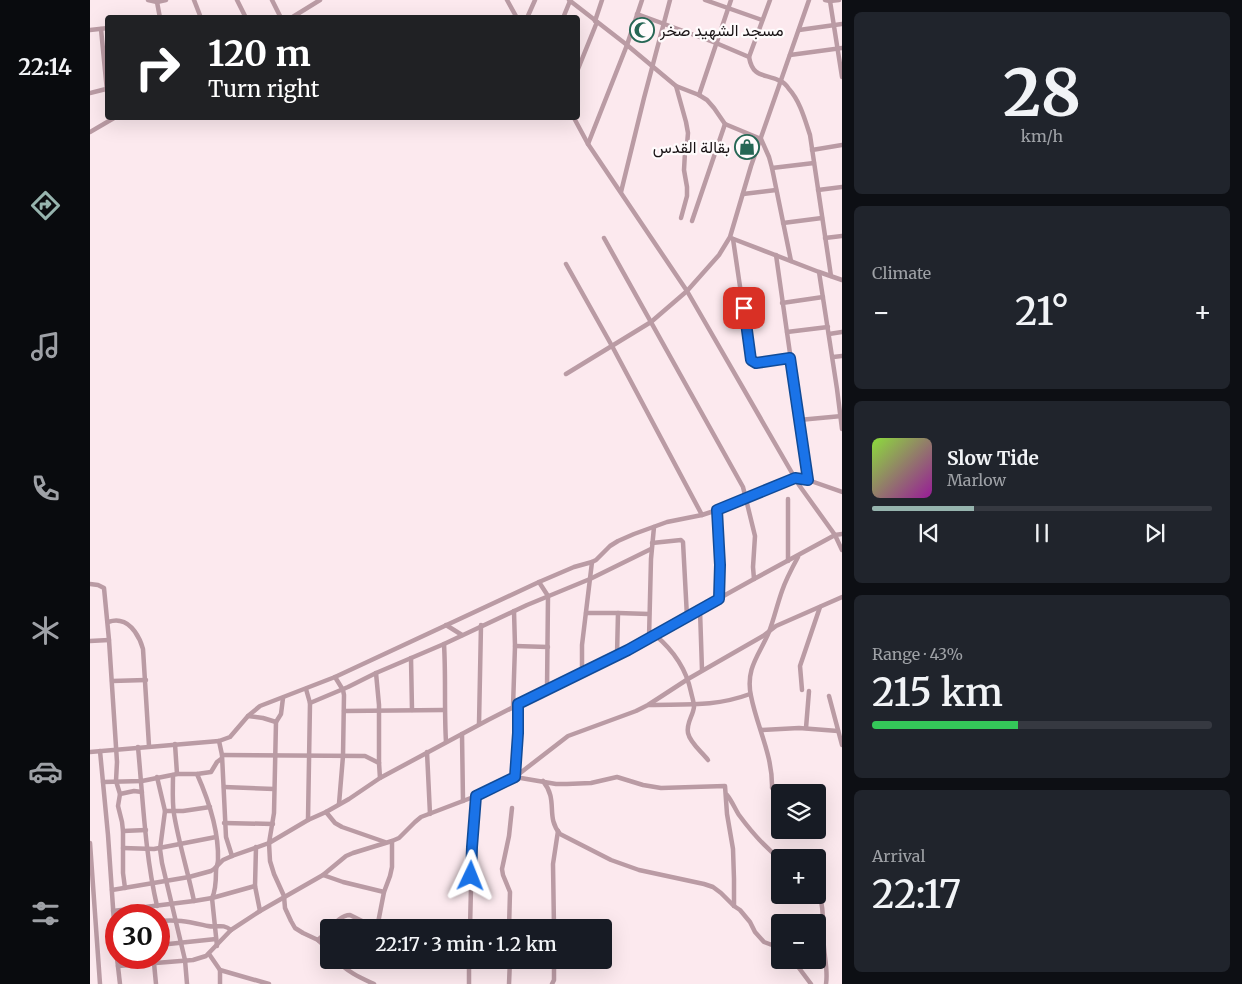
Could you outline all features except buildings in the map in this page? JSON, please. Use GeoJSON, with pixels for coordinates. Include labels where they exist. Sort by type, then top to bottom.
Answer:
{"type":"FeatureCollection","features":[{"type":"Feature","properties":{"kind":"street"},"geometry":{"type":"LineString","coordinates":[[148,0],[166,0]]}},
{"type":"Feature","properties":{"kind":"street"},"geometry":{"type":"LineString","coordinates":[[194,0],[200,15]]}},
{"type":"Feature","properties":{"kind":"street"},"geometry":{"type":"LineString","coordinates":[[237,0],[244,15]]}},
{"type":"Feature","properties":{"kind":"street"},"geometry":{"type":"LineString","coordinates":[[272,0],[279,15]]}},
{"type":"Feature","properties":{"kind":"street"},"geometry":{"type":"LineString","coordinates":[[309,0],[312,5]]}},
{"type":"Feature","properties":{"kind":"street"},"geometry":{"type":"LineString","coordinates":[[296,15],[320,0]]}},
{"type":"Feature","properties":{"kind":"street"},"geometry":{"type":"LineString","coordinates":[[507,0],[515,15]]}},
{"type":"Feature","properties":{"kind":"street"},"geometry":{"type":"LineString","coordinates":[[528,15],[535,0]]}},
{"type":"Feature","properties":{"kind":"street"},"geometry":{"type":"LineString","coordinates":[[580,64],[596,22],[602,0]]}},
{"type":"Feature","properties":{"kind":"street"},"geometry":{"type":"LineString","coordinates":[[588,144],[627,45],[642,0]]}},
{"type":"Feature","properties":{"kind":"street"},"geometry":{"type":"LineString","coordinates":[[621,192],[670,0]]}},
{"type":"Feature","properties":{"kind":"street"},"geometry":{"type":"LineString","coordinates":[[705,0],[762,20]]}},
{"type":"Feature","properties":{"kind":"street"},"geometry":{"type":"LineString","coordinates":[[698,95],[731,0]]}},
{"type":"Feature","properties":{"kind":"street"},"geometry":{"type":"LineString","coordinates":[[770,0],[749,57],[751,66],[756,73],[782,81],[791,91],[802,111],[810,135],[831,276]]}},
{"type":"Feature","properties":{"kind":"street"},"geometry":{"type":"LineString","coordinates":[[790,358],[756,363],[751,360],[732,238],[743,194],[761,139],[810,0]]}},
{"type":"Feature","properties":{"kind":"street"},"geometry":{"type":"LineString","coordinates":[[839,0],[828,1],[840,48],[842,77]]}},
{"type":"Feature","properties":{"kind":"street"},"geometry":{"type":"LineString","coordinates":[[157,1],[159,15]]}},
{"type":"Feature","properties":{"kind":"street"},"geometry":{"type":"LineString","coordinates":[[564,15],[569,1],[627,45],[676,86],[707,100],[725,124],[761,139],[772,168],[790,261]]}},
{"type":"Feature","properties":{"kind":"street"},"geometry":{"type":"LineString","coordinates":[[638,14],[749,57]]}},
{"type":"Feature","properties":{"kind":"street"},"geometry":{"type":"LineString","coordinates":[[799,30],[842,24]]}},
{"type":"Feature","properties":{"kind":"street"},"geometry":{"type":"LineString","coordinates":[[90,30],[105,28]]}},
{"type":"Feature","properties":{"kind":"street"},"geometry":{"type":"LineString","coordinates":[[101,29],[105,77]]}},
{"type":"Feature","properties":{"kind":"street"},"geometry":{"type":"LineString","coordinates":[[790,55],[840,48]]}},
{"type":"Feature","properties":{"kind":"street"},"geometry":{"type":"LineString","coordinates":[[676,86],[688,133],[684,152],[687,196],[680,218]]}},
{"type":"Feature","properties":{"kind":"street"},"geometry":{"type":"LineString","coordinates":[[90,93],[105,89]]}},
{"type":"Feature","properties":{"kind":"street"},"geometry":{"type":"LineString","coordinates":[[90,132],[108,120]]}},
{"type":"Feature","properties":{"kind":"street"},"geometry":{"type":"LineString","coordinates":[[575,120],[588,144],[687,291],[795,478],[836,535],[842,550]]}},
{"type":"Feature","properties":{"kind":"street"},"geometry":{"type":"LineString","coordinates":[[692,221],[725,124]]}},
{"type":"Feature","properties":{"kind":"street"},"geometry":{"type":"LineString","coordinates":[[812,150],[842,145]]}},
{"type":"Feature","properties":{"kind":"street"},"geometry":{"type":"LineString","coordinates":[[772,168],[814,163]]}},
{"type":"Feature","properties":{"kind":"street"},"geometry":{"type":"LineString","coordinates":[[818,190],[842,187]]}},
{"type":"Feature","properties":{"kind":"street"},"geometry":{"type":"LineString","coordinates":[[743,194],[776,190]]}},
{"type":"Feature","properties":{"kind":"street"},"geometry":{"type":"LineString","coordinates":[[783,223],[822,218]]}},
{"type":"Feature","properties":{"kind":"street"},"geometry":{"type":"LineString","coordinates":[[825,238],[842,236]]}},
{"type":"Feature","properties":{"kind":"street"},"geometry":{"type":"LineString","coordinates":[[604,238],[743,487],[755,536],[754,579]]}},
{"type":"Feature","properties":{"kind":"street"},"geometry":{"type":"LineString","coordinates":[[566,374],[651,322],[687,291],[732,238]]}},
{"type":"Feature","properties":{"kind":"street"},"geometry":{"type":"LineString","coordinates":[[732,238],[842,280]]}},
{"type":"Feature","properties":{"kind":"street"},"geometry":{"type":"LineString","coordinates":[[776,255],[808,480]]}},
{"type":"Feature","properties":{"kind":"street"},"geometry":{"type":"LineString","coordinates":[[566,264],[702,515]]}},
{"type":"Feature","properties":{"kind":"street"},"geometry":{"type":"LineString","coordinates":[[819,272],[842,429]]}},
{"type":"Feature","properties":{"kind":"street"},"geometry":{"type":"LineString","coordinates":[[782,303],[823,297]]}},
{"type":"Feature","properties":{"kind":"street"},"geometry":{"type":"LineString","coordinates":[[787,332],[828,327]]}},
{"type":"Feature","properties":{"kind":"street"},"geometry":{"type":"LineString","coordinates":[[829,334],[842,332]]}},
{"type":"Feature","properties":{"kind":"street"},"geometry":{"type":"LineString","coordinates":[[833,358],[842,356]]}},
{"type":"Feature","properties":{"kind":"street"},"geometry":{"type":"LineString","coordinates":[[799,420],[841,416]]}},
{"type":"Feature","properties":{"kind":"street"},"geometry":{"type":"LineString","coordinates":[[90,752],[219,741],[230,737],[248,716],[260,706],[335,677],[539,582],[574,567],[592,562],[610,546],[654,527],[717,510],[795,478],[808,480],[842,492]]}},
{"type":"Feature","properties":{"kind":"street"},"geometry":{"type":"LineString","coordinates":[[788,499],[788,561]]}},
{"type":"Feature","properties":{"kind":"street"},"geometry":{"type":"LineString","coordinates":[[717,510],[720,565],[719,599]]}},
{"type":"Feature","properties":{"kind":"street"},"geometry":{"type":"LineString","coordinates":[[649,638],[651,549],[654,527]]}},
{"type":"Feature","properties":{"kind":"street"},"geometry":{"type":"LineString","coordinates":[[112,890],[189,877],[211,871],[223,860],[269,843],[308,820],[326,812],[380,778],[427,752],[617,655],[754,579],[836,535],[842,534]]}},
{"type":"Feature","properties":{"kind":"street"},"geometry":{"type":"LineString","coordinates":[[652,543],[681,540],[683,542],[687,617]]}},
{"type":"Feature","properties":{"kind":"street"},"geometry":{"type":"LineString","coordinates":[[310,703],[444,644],[481,625],[590,579],[651,549]]}},
{"type":"Feature","properties":{"kind":"street"},"geometry":{"type":"LineString","coordinates":[[772,784],[768,751],[750,694],[752,665],[770,631],[782,592],[798,556]]}},
{"type":"Feature","properties":{"kind":"street"},"geometry":{"type":"LineString","coordinates":[[582,672],[582,645],[592,562]]}},
{"type":"Feature","properties":{"kind":"street"},"geometry":{"type":"LineString","coordinates":[[539,582],[548,596],[547,690]]}},
{"type":"Feature","properties":{"kind":"street"},"geometry":{"type":"LineString","coordinates":[[90,584],[104,588],[108,622],[116,749],[116,781],[120,794],[118,806],[123,831],[122,848],[125,888]]}},
{"type":"Feature","properties":{"kind":"street"},"geometry":{"type":"LineString","coordinates":[[170,961],[202,958],[209,954],[231,930],[284,896],[323,875],[346,856],[392,841],[421,817],[476,796],[515,777],[568,736],[648,705],[688,678],[784,622],[842,597]]}},
{"type":"Feature","properties":{"kind":"street"},"geometry":{"type":"LineString","coordinates":[[802,690],[800,666],[820,607]]}},
{"type":"Feature","properties":{"kind":"street"},"geometry":{"type":"LineString","coordinates":[[700,610],[702,670]]}},
{"type":"Feature","properties":{"kind":"street"},"geometry":{"type":"LineString","coordinates":[[514,611],[518,723],[515,777]]}},
{"type":"Feature","properties":{"kind":"street"},"geometry":{"type":"LineString","coordinates":[[586,613],[649,614]]}},
{"type":"Feature","properties":{"kind":"street"},"geometry":{"type":"LineString","coordinates":[[617,655],[618,613]]}},
{"type":"Feature","properties":{"kind":"street"},"geometry":{"type":"LineString","coordinates":[[108,622],[121,621],[134,630],[144,648],[149,746]]}},
{"type":"Feature","properties":{"kind":"street"},"geometry":{"type":"LineString","coordinates":[[446,625],[462,635]]}},
{"type":"Feature","properties":{"kind":"street"},"geometry":{"type":"LineString","coordinates":[[479,724],[481,625]]}},
{"type":"Feature","properties":{"kind":"street"},"geometry":{"type":"LineString","coordinates":[[655,635],[673,652],[688,678],[694,705],[687,731],[692,741],[708,760]]}},
{"type":"Feature","properties":{"kind":"street"},"geometry":{"type":"LineString","coordinates":[[90,641],[109,640]]}},
{"type":"Feature","properties":{"kind":"street"},"geometry":{"type":"LineString","coordinates":[[444,644],[446,742]]}},
{"type":"Feature","properties":{"kind":"street"},"geometry":{"type":"LineString","coordinates":[[515,646],[548,647]]}},
{"type":"Feature","properties":{"kind":"street"},"geometry":{"type":"LineString","coordinates":[[411,658],[412,710]]}},
{"type":"Feature","properties":{"kind":"street"},"geometry":{"type":"LineString","coordinates":[[376,673],[379,710],[380,778]]}},
{"type":"Feature","properties":{"kind":"street"},"geometry":{"type":"LineString","coordinates":[[335,677],[344,695],[343,756],[339,804]]}},
{"type":"Feature","properties":{"kind":"street"},"geometry":{"type":"LineString","coordinates":[[112,681],[146,680]]}},
{"type":"Feature","properties":{"kind":"street"},"geometry":{"type":"LineString","coordinates":[[306,689],[310,703],[308,820]]}},
{"type":"Feature","properties":{"kind":"street"},"geometry":{"type":"LineString","coordinates":[[806,728],[809,691]]}},
{"type":"Feature","properties":{"kind":"street"},"geometry":{"type":"LineString","coordinates":[[648,705],[694,705],[724,702],[750,694]]}},
{"type":"Feature","properties":{"kind":"street"},"geometry":{"type":"LineString","coordinates":[[829,696],[842,745]]}},
{"type":"Feature","properties":{"kind":"street"},"geometry":{"type":"LineString","coordinates":[[283,698],[281,714],[276,722],[273,824],[269,843],[270,861],[284,896],[285,908],[291,922],[303,933],[318,940]]}},
{"type":"Feature","properties":{"kind":"street"},"geometry":{"type":"LineString","coordinates":[[344,711],[444,710]]}},
{"type":"Feature","properties":{"kind":"street"},"geometry":{"type":"LineString","coordinates":[[248,716],[276,722]]}},
{"type":"Feature","properties":{"kind":"street"},"geometry":{"type":"LineString","coordinates":[[761,730],[806,728],[838,731]]}},
{"type":"Feature","properties":{"kind":"street"},"geometry":{"type":"LineString","coordinates":[[462,734],[462,801]]}},
{"type":"Feature","properties":{"kind":"street"},"geometry":{"type":"LineString","coordinates":[[219,741],[224,787],[224,823],[232,856]]}},
{"type":"Feature","properties":{"kind":"street"},"geometry":{"type":"LineString","coordinates":[[175,744],[174,811],[194,901]]}},
{"type":"Feature","properties":{"kind":"street"},"geometry":{"type":"LineString","coordinates":[[138,748],[147,849],[157,904]]}},
{"type":"Feature","properties":{"kind":"street"},"geometry":{"type":"LineString","coordinates":[[100,751],[113,904]]}},
{"type":"Feature","properties":{"kind":"street"},"geometry":{"type":"LineString","coordinates":[[427,752],[430,814]]}},
{"type":"Feature","properties":{"kind":"street"},"geometry":{"type":"LineString","coordinates":[[103,782],[142,781],[175,775],[211,772],[222,757],[364,756],[379,763]]}},
{"type":"Feature","properties":{"kind":"street"},"geometry":{"type":"LineString","coordinates":[[197,774],[210,807],[216,837],[218,859],[215,891],[212,898],[217,946]]}},
{"type":"Feature","properties":{"kind":"street"},"geometry":{"type":"LineString","coordinates":[[515,777],[556,784],[591,783],[618,777],[661,788],[725,786],[727,814],[733,849],[734,906]]}},
{"type":"Feature","properties":{"kind":"street"},"geometry":{"type":"LineString","coordinates":[[156,778],[165,811],[160,849],[162,863],[184,960],[187,984]]}},
{"type":"Feature","properties":{"kind":"street"},"geometry":{"type":"LineString","coordinates":[[543,781],[552,801],[552,818],[560,834],[611,860],[639,870],[704,884],[713,888],[740,910],[750,922],[755,932],[764,942],[771,945]]}},
{"type":"Feature","properties":{"kind":"street"},"geometry":{"type":"LineString","coordinates":[[224,787],[274,789]]}},
{"type":"Feature","properties":{"kind":"street"},"geometry":{"type":"LineString","coordinates":[[120,794],[142,792]]}},
{"type":"Feature","properties":{"kind":"street"},"geometry":{"type":"LineString","coordinates":[[726,795],[739,815],[771,851]]}},
{"type":"Feature","properties":{"kind":"street"},"geometry":{"type":"LineString","coordinates":[[470,919],[472,847],[476,796]]}},
{"type":"Feature","properties":{"kind":"street"},"geometry":{"type":"LineString","coordinates":[[165,811],[194,810],[210,807]]}},
{"type":"Feature","properties":{"kind":"street"},"geometry":{"type":"LineString","coordinates":[[509,919],[510,892],[502,869],[512,808]]}},
{"type":"Feature","properties":{"kind":"street"},"geometry":{"type":"LineString","coordinates":[[326,812],[342,828],[385,842]]}},
{"type":"Feature","properties":{"kind":"street"},"geometry":{"type":"LineString","coordinates":[[224,823],[273,824]]}},
{"type":"Feature","properties":{"kind":"street"},"geometry":{"type":"LineString","coordinates":[[123,831],[146,830]]}},
{"type":"Feature","properties":{"kind":"street"},"geometry":{"type":"LineString","coordinates":[[554,919],[554,864],[558,831]]}},
{"type":"Feature","properties":{"kind":"street"},"geometry":{"type":"LineString","coordinates":[[122,848],[160,849],[216,837]]}},
{"type":"Feature","properties":{"kind":"street"},"geometry":{"type":"LineString","coordinates":[[379,919],[384,892],[392,867],[392,841]]}},
{"type":"Feature","properties":{"kind":"street"},"geometry":{"type":"LineString","coordinates":[[90,843],[91,892],[100,984]]}},
{"type":"Feature","properties":{"kind":"street"},"geometry":{"type":"LineString","coordinates":[[256,848],[255,886],[260,911]]}},
{"type":"Feature","properties":{"kind":"street"},"geometry":{"type":"LineString","coordinates":[[323,875],[384,892]]}},
{"type":"Feature","properties":{"kind":"street"},"geometry":{"type":"LineString","coordinates":[[172,905],[212,898],[255,886]]}},
{"type":"Feature","properties":{"kind":"street"},"geometry":{"type":"LineString","coordinates":[[823,904],[826,984]]}},
{"type":"Feature","properties":{"kind":"street"},"geometry":{"type":"LineString","coordinates":[[340,919],[347,915],[358,919]]}},
{"type":"Feature","properties":{"kind":"street"},"geometry":{"type":"LineString","coordinates":[[170,921],[200,923],[209,926],[225,926],[231,930]]}},
{"type":"Feature","properties":{"kind":"street"},"geometry":{"type":"LineString","coordinates":[[170,944],[216,939]]}},
{"type":"Feature","properties":{"kind":"street"},"geometry":{"type":"LineString","coordinates":[[90,954],[97,953]]}},
{"type":"Feature","properties":{"kind":"street"},"geometry":{"type":"LineString","coordinates":[[209,954],[220,970],[220,984]]}},
{"type":"Feature","properties":{"kind":"street"},"geometry":{"type":"LineString","coordinates":[[118,969],[120,984]]}},
{"type":"Feature","properties":{"kind":"street"},"geometry":{"type":"LineString","coordinates":[[155,969],[156,984]]}},
{"type":"Feature","properties":{"kind":"street"},"geometry":{"type":"LineString","coordinates":[[347,969],[374,984]]}},
{"type":"Feature","properties":{"kind":"street"},"geometry":{"type":"LineString","coordinates":[[469,969],[469,984]]}},
{"type":"Feature","properties":{"kind":"street"},"geometry":{"type":"LineString","coordinates":[[509,984],[510,969]]}},
{"type":"Feature","properties":{"kind":"street"},"geometry":{"type":"LineString","coordinates":[[552,984],[554,969]]}},
{"type":"Feature","properties":{"kind":"street"},"geometry":{"type":"LineString","coordinates":[[800,969],[811,984]]}},
{"type":"Feature","properties":{"kind":"street"},"geometry":{"type":"LineString","coordinates":[[220,970],[269,984]]}},
{"type":"Feature","properties":{"kind":"street"},"geometry":{"type":"LineString","coordinates":[[251,978],[251,984]]}},
{"type":"Feature","properties":{"kind":"place","name":"مسجد الشهيد صخر"},"geometry":{"type":"Point","coordinates":[642,30]}},
{"type":"Feature","properties":{"kind":"place","name":"بقالة القدس"},"geometry":{"type":"Point","coordinates":[747,147]}},
{"type":"Feature","properties":{"kind":"route"},"geometry":{"type":"LineString","coordinates":[[471,876],[476,796],[515,777],[518,704],[628,650],[719,599],[720,565],[717,510],[782,482],[795,478],[808,480],[790,358],[756,363],[751,360],[744,308]]}}]}
